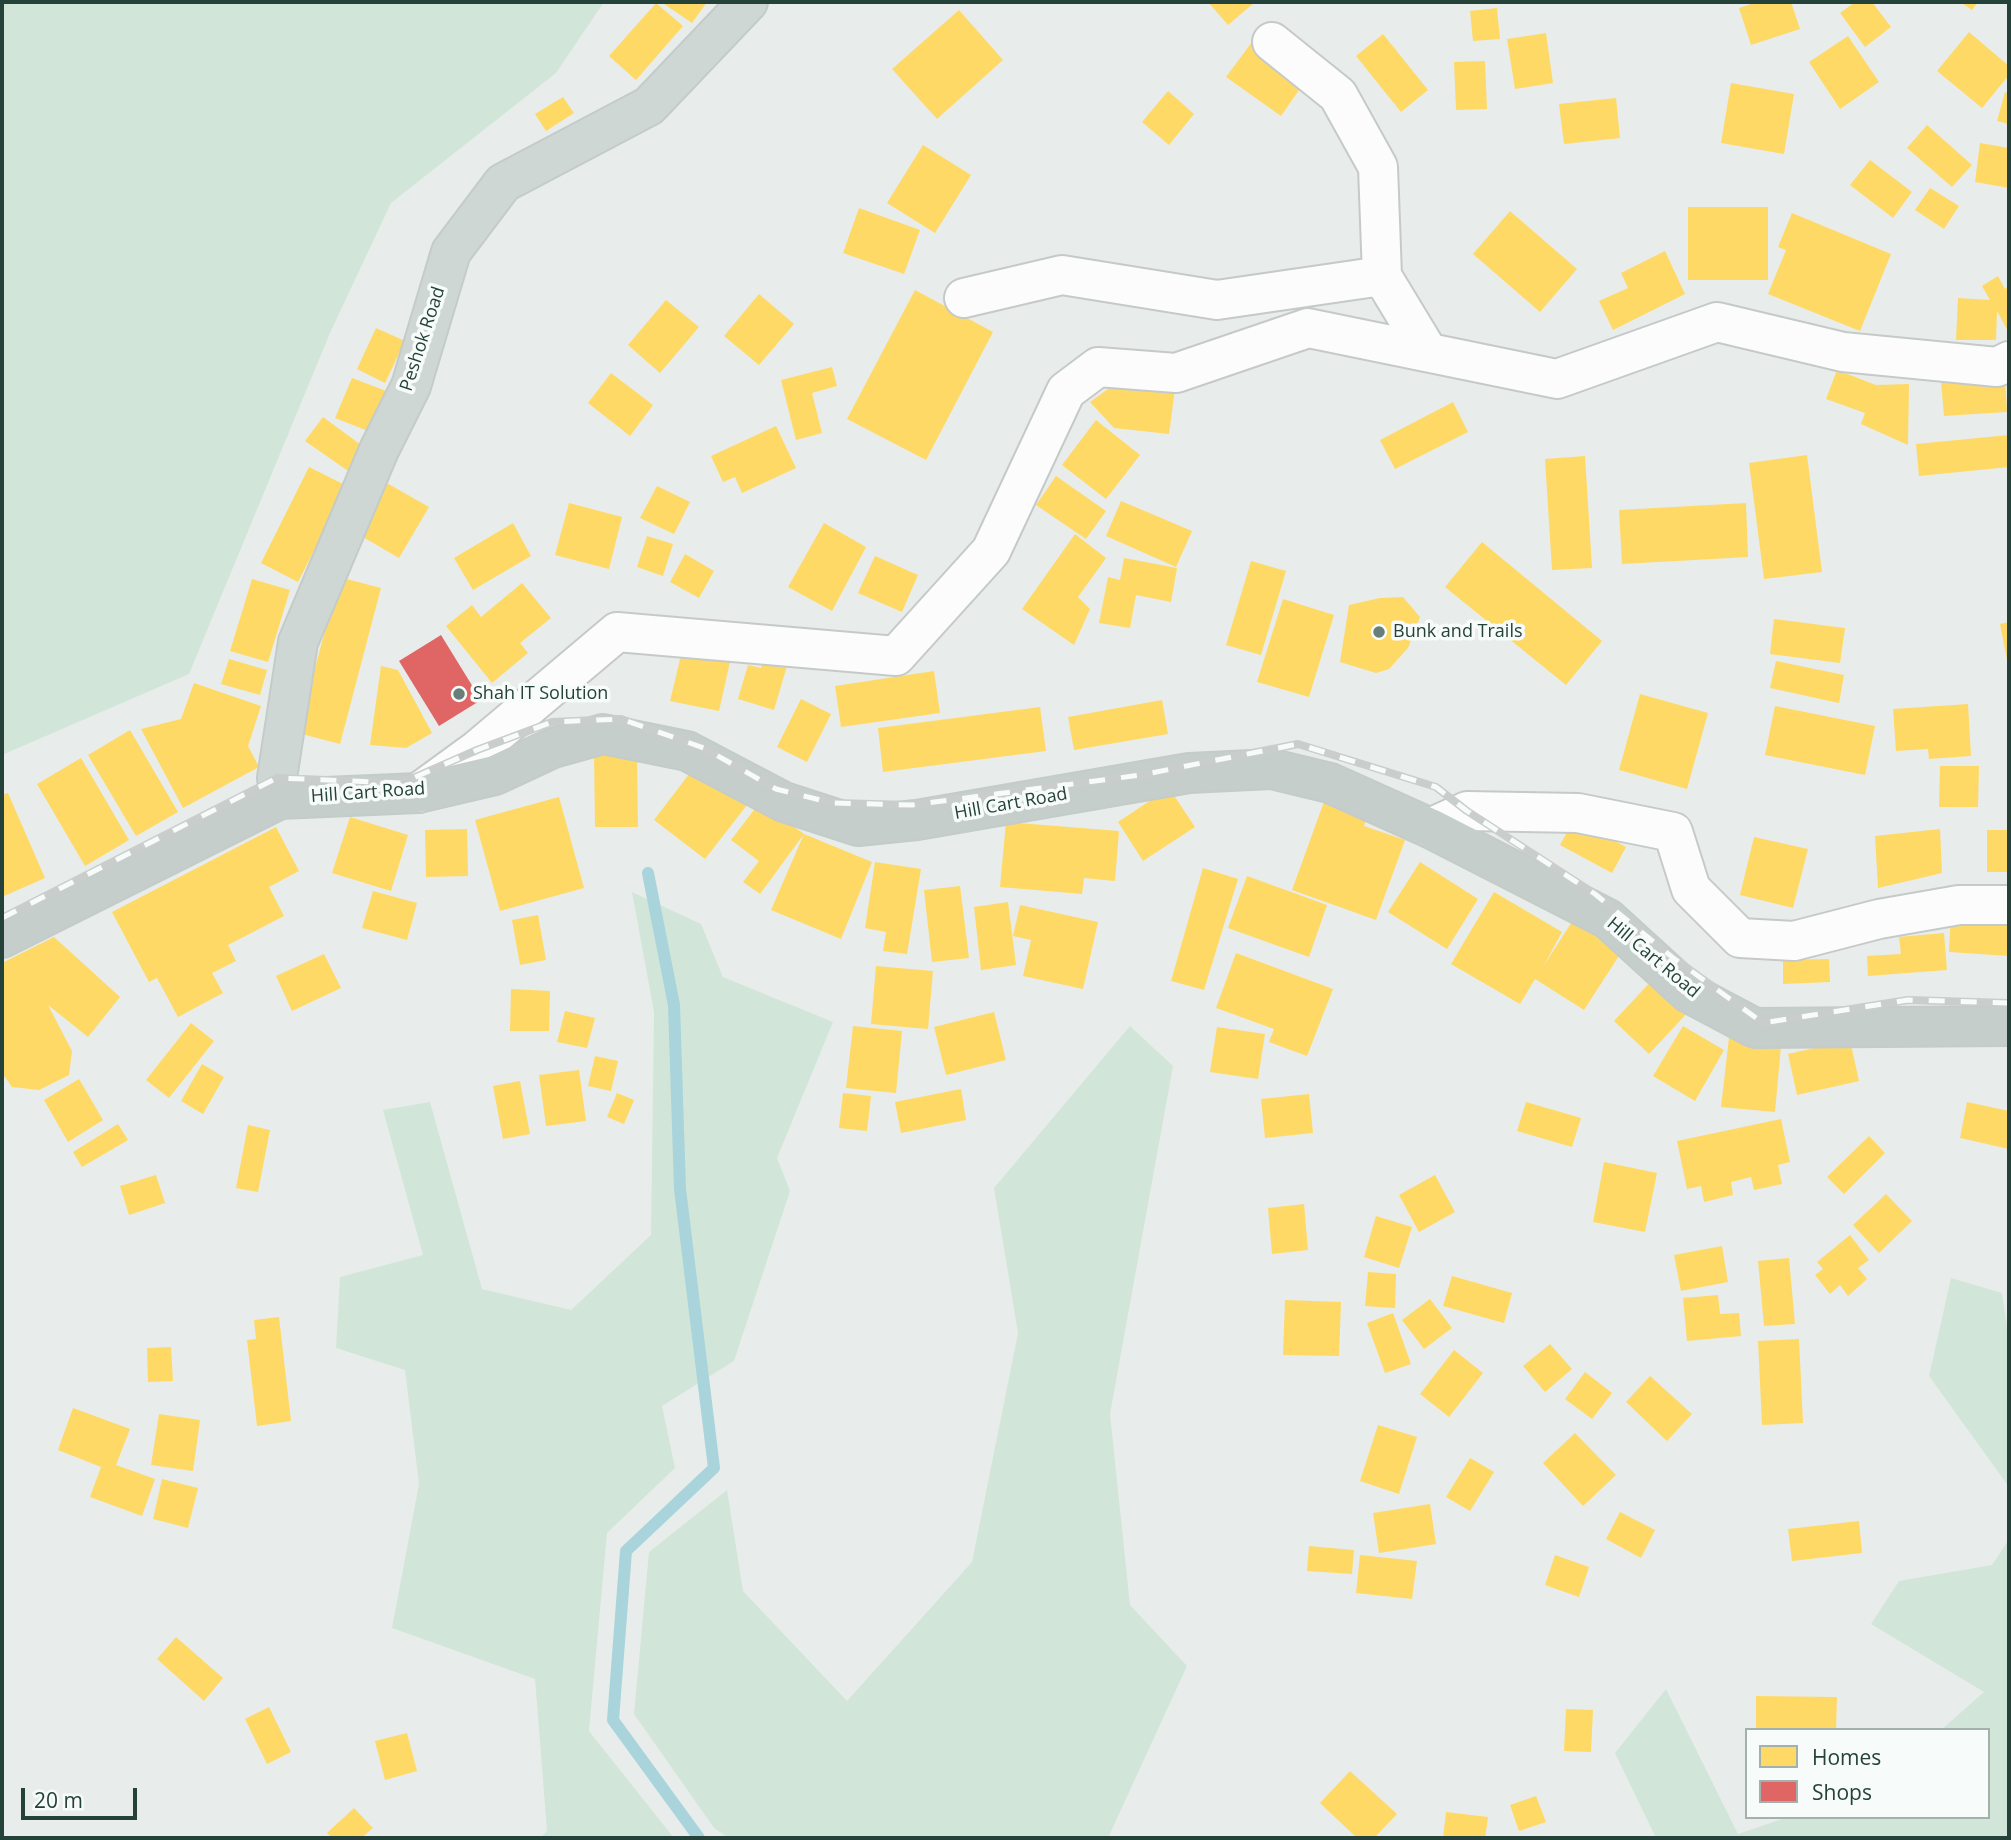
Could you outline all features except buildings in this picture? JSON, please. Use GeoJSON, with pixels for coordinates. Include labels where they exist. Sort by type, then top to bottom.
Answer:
{"type":"FeatureCollection","features":[{"type":"Feature","properties":{"kind":"highway","name":"Hill Cart Road"},"geometry":{"type":"LineString","coordinates":[[2,937],[280,799],[418,793],[495,775],[553,748],[603,734],[687,751],[784,802],[858,826],[917,820],[1189,773],[1272,769],[1330,783],[1430,828],[1608,919],[1689,993],[1755,1028],[2009,1026]]}},
{"type":"Feature","properties":{"kind":"main road","name":"Peshok Road"},"geometry":{"type":"LineString","coordinates":[[280,799],[277,778],[298,642],[379,450],[411,386],[451,252],[503,183],[649,106],[748,2]]}},
{"type":"Feature","properties":{"kind":"street"},"geometry":{"type":"LineString","coordinates":[[1272,42],[1338,95],[1378,167],[1382,276],[1428,352]]}},
{"type":"Feature","properties":{"kind":"street"},"geometry":{"type":"LineString","coordinates":[[964,298],[1062,275],[1217,300],[1382,276]]}},
{"type":"Feature","properties":{"kind":"street"},"geometry":{"type":"LineString","coordinates":[[418,793],[477,750],[617,632],[896,656],[992,551],[1066,391],[1098,367],[1176,373],[1308,328],[1556,379],[1717,322],[1843,352],[1997,367],[2009,361]]}},
{"type":"Feature","properties":{"kind":"street"},"geometry":{"type":"LineString","coordinates":[[1430,828],[1467,811],[1578,813],[1673,832],[1691,889],[1740,938],[1794,941],[1879,919],[1959,905],[2009,905]]}},
{"type":"Feature","properties":{"kind":"green space"},"geometry":{"type":"Polygon","coordinates":[[[2,2],[604,2],[556,73],[391,203],[330,333],[189,674],[2,755],[2,2]]]}},
{"type":"Feature","properties":{"kind":"green space"},"geometry":{"type":"Polygon","coordinates":[[[632,892],[701,924],[723,977],[833,1022],[777,1158],[790,1191],[734,1361],[662,1406],[675,1468],[607,1533],[589,1731],[674,1838],[540,1838],[547,1831],[535,1679],[392,1628],[419,1484],[405,1370],[336,1348],[340,1277],[423,1255],[383,1110],[430,1102],[482,1289],[571,1310],[651,1235],[654,1012],[632,892]]]}},
{"type":"Feature","properties":{"kind":"green space"},"geometry":{"type":"Polygon","coordinates":[[[1130,1026],[1173,1066],[1110,1414],[1130,1605],[1187,1666],[1108,1838],[729,1838],[714,1828],[634,1714],[649,1552],[727,1490],[743,1591],[847,1701],[972,1562],[1018,1333],[994,1188],[1130,1026]]]}},
{"type":"Feature","properties":{"kind":"green space"},"geometry":{"type":"Polygon","coordinates":[[[1951,1278],[2002,1293],[2009,1340],[2009,1487],[1929,1376],[1951,1278]]]}},
{"type":"Feature","properties":{"kind":"green space"},"geometry":{"type":"Polygon","coordinates":[[[2009,1539],[2009,1838],[1656,1838],[1615,1753],[1666,1689],[1738,1834],[1782,1819],[1990,1819],[1990,1728],[1943,1728],[1984,1692],[1871,1624],[1899,1581],[1992,1565],[2009,1539]]]}},
{"type":"Feature","properties":{"kind":"waterway"},"geometry":{"type":"LineString","coordinates":[[648,873],[674,1005],[680,1189],[714,1468],[626,1551],[613,1720],[699,1838]]}},
{"type":"Feature","properties":{"kind":"railway"},"geometry":{"type":"LineString","coordinates":[[2,918],[277,778],[402,783],[477,750],[552,722],[621,719],[704,748],[776,789],[832,803],[912,805],[1141,775],[1298,744],[1436,787],[1467,811],[1595,894],[1672,957],[1763,1023],[1908,1000],[2009,1003]]}},
{"type":"Feature","properties":{"kind":"place","name":"Bunk and Trails"},"geometry":{"type":"Point","coordinates":[1379,632]}},
{"type":"Feature","properties":{"kind":"place","name":"Shah IT Solution"},"geometry":{"type":"Point","coordinates":[459,694]}}]}
